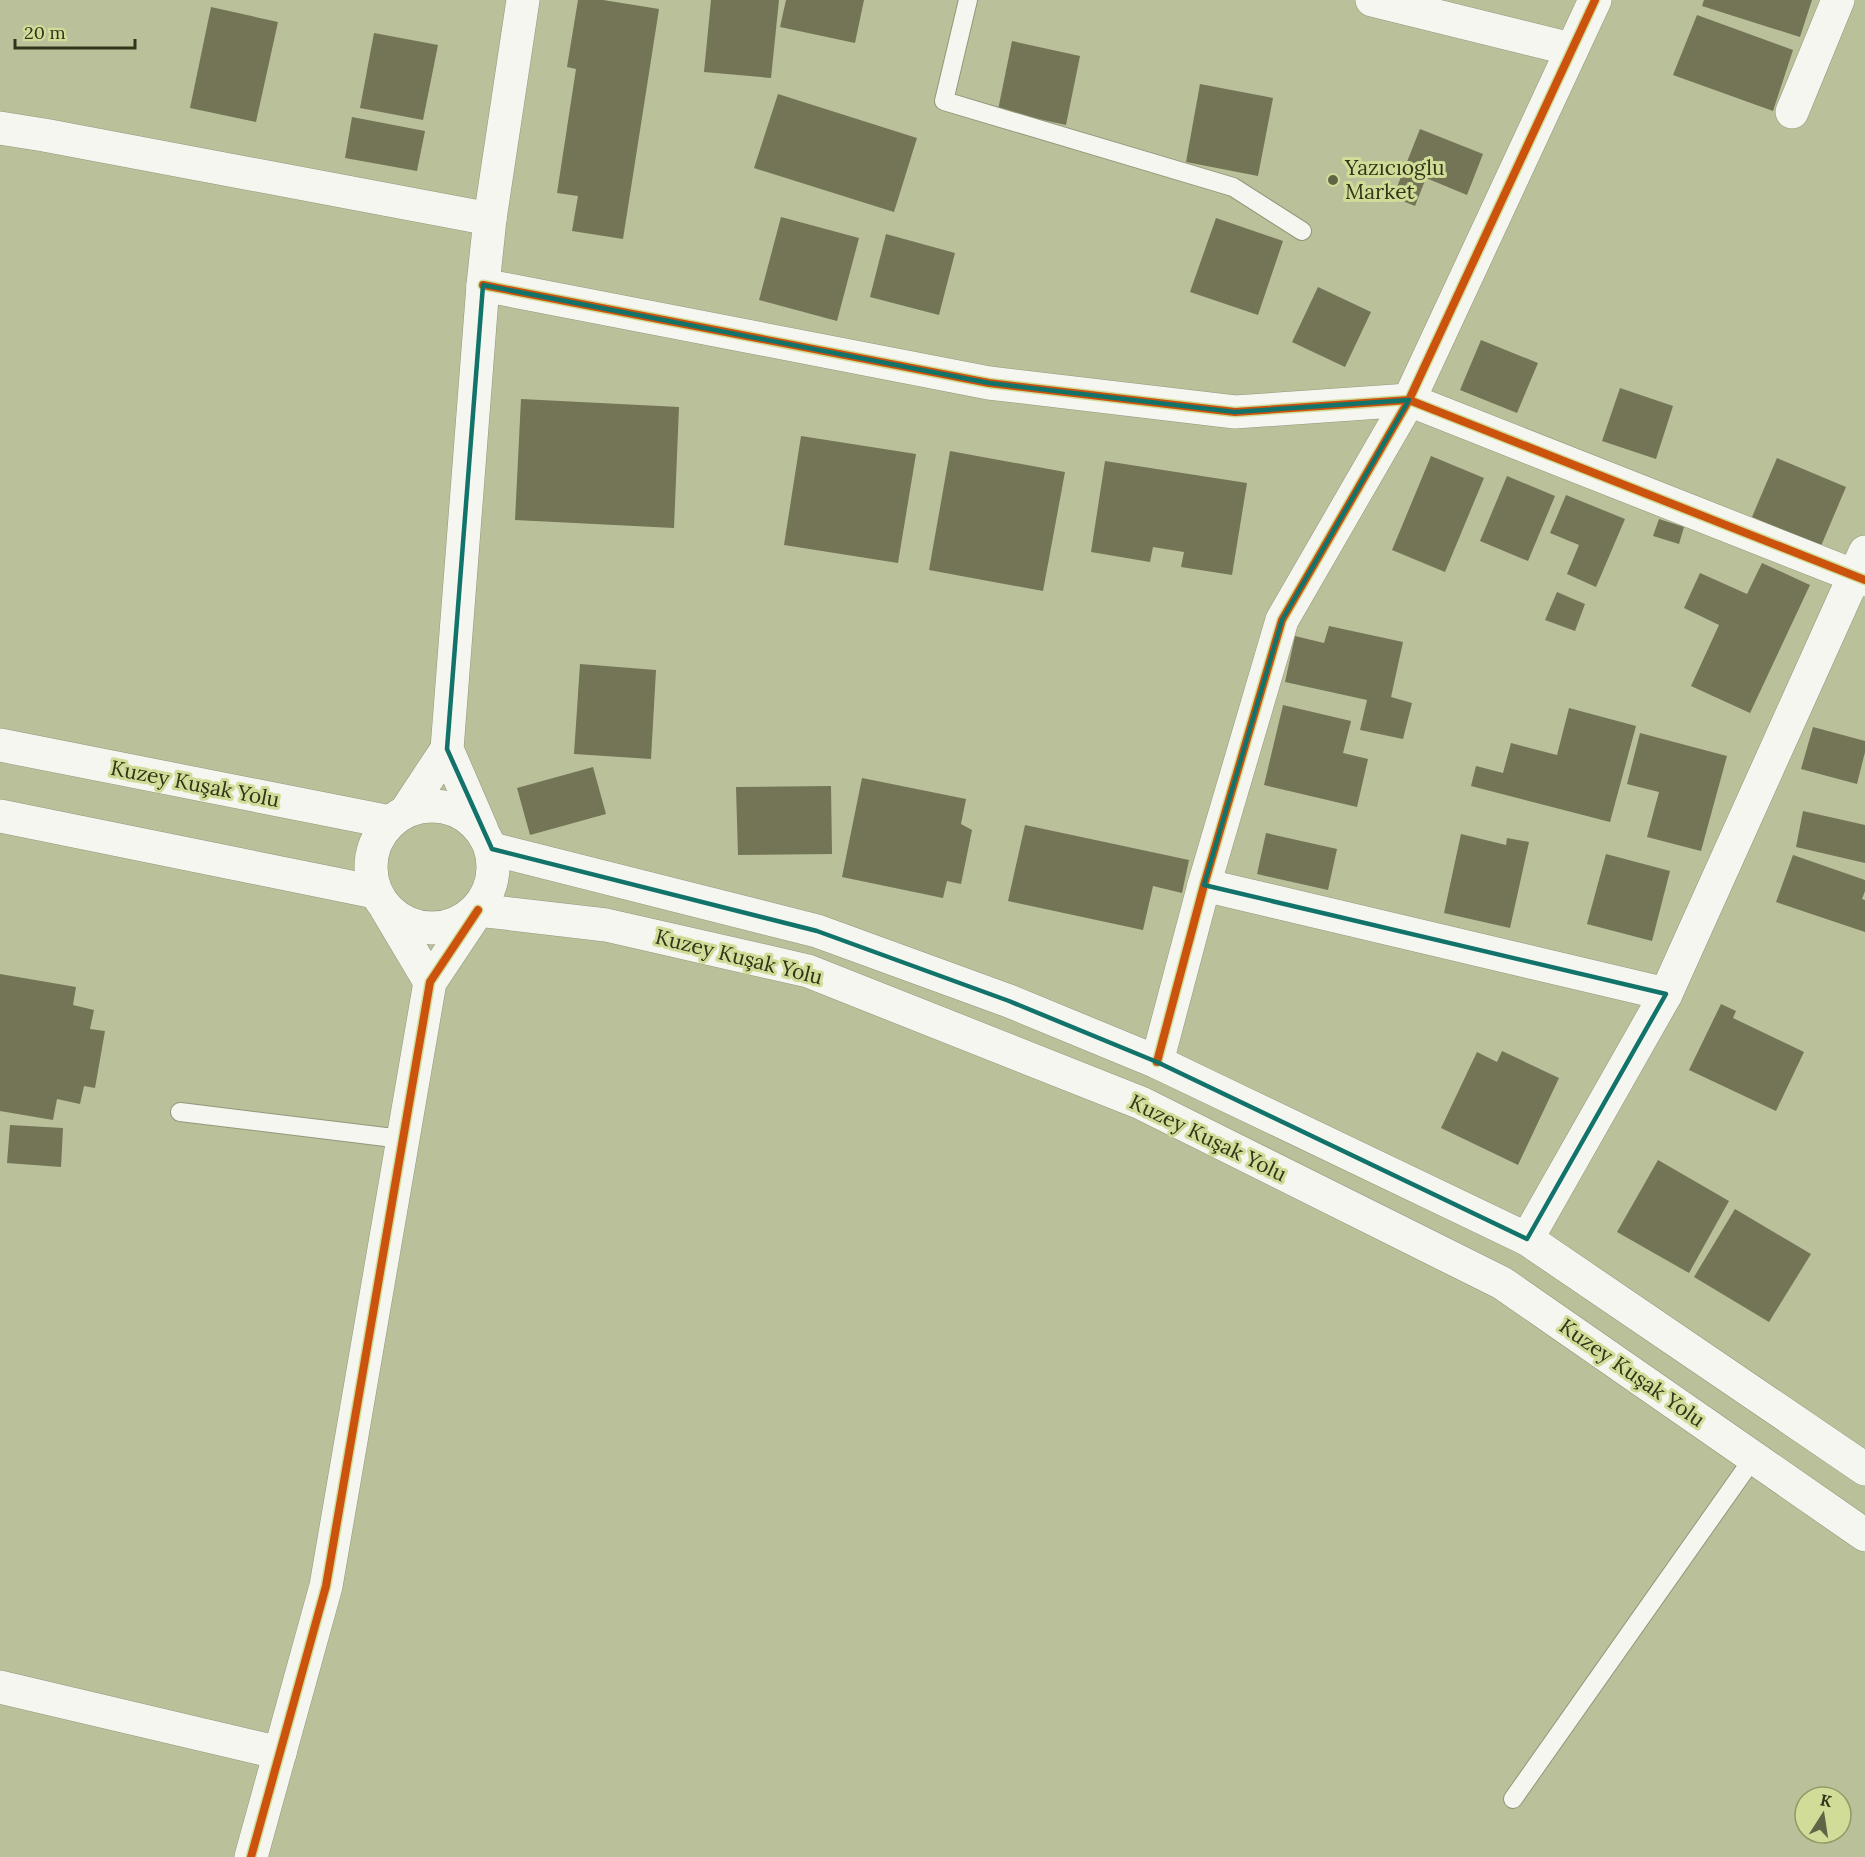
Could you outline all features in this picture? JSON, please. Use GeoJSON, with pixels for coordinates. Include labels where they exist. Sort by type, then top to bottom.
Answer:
{"type":"FeatureCollection","features":[{"type":"Feature","properties":{"kind":"street"},"geometry":{"type":"LineString","coordinates":[[251,1857],[326,1586],[430,982],[489,892],[494,870],[487,840],[447,749],[483,285],[490,219],[523,0]]}},
{"type":"Feature","properties":{"kind":"street"},"geometry":{"type":"LineString","coordinates":[[1372,0],[1571,49]]}},
{"type":"Feature","properties":{"kind":"street"},"geometry":{"type":"LineString","coordinates":[[1157,1062],[1204,885],[1282,620],[1408,400],[1595,0]]}},
{"type":"Feature","properties":{"kind":"street"},"geometry":{"type":"LineString","coordinates":[[1792,112],[1838,0]]}},
{"type":"Feature","properties":{"kind":"street"},"geometry":{"type":"LineString","coordinates":[[0,128],[490,219]]}},
{"type":"Feature","properties":{"kind":"street"},"geometry":{"type":"LineString","coordinates":[[483,285],[1001,384],[1235,412],[1408,400],[1861,569],[1666,994],[1527,1239]]}},
{"type":"Feature","properties":{"kind":"street","name":"Kuzey Kuşak Yolu"},"geometry":{"type":"LineString","coordinates":[[0,745],[398,816]]}},
{"type":"Feature","properties":{"kind":"street"},"geometry":{"type":"LineString","coordinates":[[430,982],[380,900],[370,874],[371,854],[378,837],[398,816],[447,749]]}},
{"type":"Feature","properties":{"kind":"street"},"geometry":{"type":"LineString","coordinates":[[398,816],[425,806],[447,807],[466,816],[487,840]]}},
{"type":"Feature","properties":{"kind":"street"},"geometry":{"type":"LineString","coordinates":[[0,816],[380,900],[400,921],[419,928],[440,929],[460,922],[478,910]]}},
{"type":"Feature","properties":{"kind":"street","name":"Kuzey Kuşak Yolu"},"geometry":{"type":"LineString","coordinates":[[487,840],[817,932],[1009,1001],[1157,1062],[1527,1239],[1865,1468]]}},
{"type":"Feature","properties":{"kind":"street"},"geometry":{"type":"LineString","coordinates":[[1204,885],[1666,994]]}},
{"type":"Feature","properties":{"kind":"street","name":"Kuzey Kuşak Yolu"},"geometry":{"type":"LineString","coordinates":[[478,910],[606,925],[808,971],[1141,1103],[1502,1282],[1865,1535]]}},
{"type":"Feature","properties":{"kind":"street"},"geometry":{"type":"LineString","coordinates":[[430,982],[471,944],[493,930],[532,916]]}},
{"type":"Feature","properties":{"kind":"street"},"geometry":{"type":"LineString","coordinates":[[0,1687],[280,1753]]}},
{"type":"Feature","properties":{"kind":"lane"},"geometry":{"type":"LineString","coordinates":[[968,0],[944,101],[1233,187],[1302,231]]}},
{"type":"Feature","properties":{"kind":"lane"},"geometry":{"type":"LineString","coordinates":[[180,1112],[402,1139]]}},
{"type":"Feature","properties":{"kind":"lane"},"geometry":{"type":"LineString","coordinates":[[1513,1799],[1754,1457]]}},
{"type":"Feature","properties":{"kind":"highlighted area"},"geometry":{"type":"Polygon","coordinates":[[[483,285],[989,383],[1235,412],[1409,400],[1282,620],[1204,885],[1666,994],[1527,1239],[1157,1062],[1009,1001],[817,931],[492,849],[447,749],[483,285]]]}},
{"type":"Feature","properties":{"kind":"building"},"geometry":{"type":"Polygon","coordinates":[[[578,0],[603,0],[659,9],[623,239],[572,231],[578,196],[557,193],[576,69],[567,67],[578,0]]]}},
{"type":"Feature","properties":{"kind":"building"},"geometry":{"type":"Polygon","coordinates":[[[711,0],[779,0],[771,78],[704,72],[711,0]]]}},
{"type":"Feature","properties":{"kind":"building"},"geometry":{"type":"Polygon","coordinates":[[[786,0],[864,0],[855,43],[780,27],[786,0]]]}},
{"type":"Feature","properties":{"kind":"building"},"geometry":{"type":"Polygon","coordinates":[[[1704,0],[1812,0],[1800,37],[1702,6],[1704,0]]]}},
{"type":"Feature","properties":{"kind":"building"},"geometry":{"type":"Polygon","coordinates":[[[211,7],[278,22],[256,122],[190,108],[211,7]]]}},
{"type":"Feature","properties":{"kind":"building"},"geometry":{"type":"Polygon","coordinates":[[[1697,15],[1793,50],[1773,111],[1673,75],[1697,15]]]}},
{"type":"Feature","properties":{"kind":"building"},"geometry":{"type":"Polygon","coordinates":[[[374,33],[438,45],[423,120],[360,108],[374,33]]]}},
{"type":"Feature","properties":{"kind":"building"},"geometry":{"type":"Polygon","coordinates":[[[1012,41],[1080,56],[1066,125],[998,110],[1012,41]]]}},
{"type":"Feature","properties":{"kind":"building"},"geometry":{"type":"Polygon","coordinates":[[[1200,84],[1273,98],[1258,176],[1186,162],[1200,84]]]}},
{"type":"Feature","properties":{"kind":"building"},"geometry":{"type":"Polygon","coordinates":[[[778,94],[917,138],[894,212],[754,168],[778,94]]]}},
{"type":"Feature","properties":{"kind":"building"},"geometry":{"type":"Polygon","coordinates":[[[352,117],[425,131],[417,171],[345,158],[352,117]]]}},
{"type":"Feature","properties":{"kind":"building"},"geometry":{"type":"Polygon","coordinates":[[[1420,129],[1483,154],[1467,195],[1426,178],[1415,206],[1393,197],[1420,129]]]}},
{"type":"Feature","properties":{"kind":"building"},"geometry":{"type":"Polygon","coordinates":[[[781,217],[859,238],[837,321],[759,300],[781,217]]]}},
{"type":"Feature","properties":{"kind":"building"},"geometry":{"type":"Polygon","coordinates":[[[1216,218],[1283,241],[1258,315],[1190,292],[1216,218]]]}},
{"type":"Feature","properties":{"kind":"building"},"geometry":{"type":"Polygon","coordinates":[[[886,234],[955,253],[939,315],[870,297],[886,234]]]}},
{"type":"Feature","properties":{"kind":"building"},"geometry":{"type":"Polygon","coordinates":[[[1318,287],[1371,312],[1345,367],[1292,342],[1318,287]]]}},
{"type":"Feature","properties":{"kind":"building"},"geometry":{"type":"Polygon","coordinates":[[[1481,340],[1538,363],[1517,413],[1460,390],[1481,340]]]}},
{"type":"Feature","properties":{"kind":"building"},"geometry":{"type":"Polygon","coordinates":[[[1620,388],[1673,406],[1656,459],[1602,441],[1620,388]]]}},
{"type":"Feature","properties":{"kind":"building"},"geometry":{"type":"Polygon","coordinates":[[[521,399],[679,407],[674,528],[515,520],[521,399]]]}},
{"type":"Feature","properties":{"kind":"building"},"geometry":{"type":"Polygon","coordinates":[[[801,436],[916,454],[898,563],[784,545],[801,436]]]}},
{"type":"Feature","properties":{"kind":"building"},"geometry":{"type":"Polygon","coordinates":[[[950,451],[1065,472],[1043,591],[929,570],[950,451]]]}},
{"type":"Feature","properties":{"kind":"building"},"geometry":{"type":"Polygon","coordinates":[[[1431,456],[1484,478],[1445,572],[1392,550],[1431,456]]]}},
{"type":"Feature","properties":{"kind":"building"},"geometry":{"type":"Polygon","coordinates":[[[1777,458],[1846,487],[1821,546],[1752,517],[1777,458]]]}},
{"type":"Feature","properties":{"kind":"building"},"geometry":{"type":"Polygon","coordinates":[[[1105,461],[1247,483],[1232,575],[1181,567],[1184,552],[1153,547],[1150,562],[1091,552],[1105,461]]]}},
{"type":"Feature","properties":{"kind":"building"},"geometry":{"type":"Polygon","coordinates":[[[1507,476],[1555,496],[1528,561],[1480,541],[1507,476]]]}},
{"type":"Feature","properties":{"kind":"building"},"geometry":{"type":"Polygon","coordinates":[[[1566,495],[1625,519],[1596,587],[1567,574],[1579,545],[1550,533],[1566,495]]]}},
{"type":"Feature","properties":{"kind":"building"},"geometry":{"type":"Polygon","coordinates":[[[1659,519],[1684,527],[1679,544],[1653,536],[1659,519]]]}},
{"type":"Feature","properties":{"kind":"building"},"geometry":{"type":"Polygon","coordinates":[[[1762,563],[1810,585],[1750,713],[1691,686],[1719,625],[1684,608],[1700,573],[1747,594],[1762,563]]]}},
{"type":"Feature","properties":{"kind":"building"},"geometry":{"type":"Polygon","coordinates":[[[1557,592],[1585,604],[1575,631],[1545,620],[1557,592]]]}},
{"type":"Feature","properties":{"kind":"building"},"geometry":{"type":"Polygon","coordinates":[[[1329,626],[1403,642],[1391,697],[1412,703],[1403,739],[1360,730],[1367,700],[1285,682],[1295,636],[1324,643],[1329,626]]]}},
{"type":"Feature","properties":{"kind":"building"},"geometry":{"type":"Polygon","coordinates":[[[580,664],[656,670],[651,759],[574,754],[580,664]]]}},
{"type":"Feature","properties":{"kind":"building"},"geometry":{"type":"Polygon","coordinates":[[[1283,705],[1351,721],[1343,753],[1368,759],[1357,807],[1264,785],[1283,705]]]}},
{"type":"Feature","properties":{"kind":"building"},"geometry":{"type":"Polygon","coordinates":[[[1569,708],[1636,726],[1610,822],[1471,786],[1476,766],[1503,773],[1511,743],[1557,755],[1569,708]]]}},
{"type":"Feature","properties":{"kind":"building"},"geometry":{"type":"Polygon","coordinates":[[[1813,727],[1865,741],[1865,752],[1857,784],[1801,769],[1813,727]]]}},
{"type":"Feature","properties":{"kind":"building"},"geometry":{"type":"Polygon","coordinates":[[[1640,733],[1727,756],[1701,851],[1647,837],[1659,792],[1627,784],[1640,733]]]}},
{"type":"Feature","properties":{"kind":"building"},"geometry":{"type":"Polygon","coordinates":[[[593,767],[606,814],[530,835],[517,788],[593,767]]]}},
{"type":"Feature","properties":{"kind":"building"},"geometry":{"type":"Polygon","coordinates":[[[862,778],[966,799],[961,824],[972,830],[961,884],[947,881],[943,898],[842,877],[862,778]]]}},
{"type":"Feature","properties":{"kind":"building"},"geometry":{"type":"Polygon","coordinates":[[[831,786],[832,854],[738,855],[736,787],[831,786]]]}},
{"type":"Feature","properties":{"kind":"building"},"geometry":{"type":"Polygon","coordinates":[[[1803,811],[1865,825],[1865,863],[1796,847],[1803,811]]]}},
{"type":"Feature","properties":{"kind":"building"},"geometry":{"type":"Polygon","coordinates":[[[1025,825],[1189,860],[1182,893],[1153,886],[1143,930],[1008,901],[1025,825]]]}},
{"type":"Feature","properties":{"kind":"building"},"geometry":{"type":"Polygon","coordinates":[[[1266,833],[1337,849],[1328,890],[1257,874],[1266,833]]]}},
{"type":"Feature","properties":{"kind":"building"},"geometry":{"type":"Polygon","coordinates":[[[1461,834],[1506,845],[1507,838],[1529,842],[1510,928],[1444,913],[1461,834]]]}},
{"type":"Feature","properties":{"kind":"building"},"geometry":{"type":"Polygon","coordinates":[[[1606,854],[1670,871],[1652,941],[1587,924],[1606,854]]]}},
{"type":"Feature","properties":{"kind":"building"},"geometry":{"type":"Polygon","coordinates":[[[1793,855],[1865,880],[1862,899],[1865,900],[1865,932],[1776,902],[1793,855]]]}},
{"type":"Feature","properties":{"kind":"building"},"geometry":{"type":"Polygon","coordinates":[[[0,974],[76,987],[73,1005],[94,1010],[90,1029],[105,1031],[95,1088],[84,1086],[80,1104],[57,1099],[53,1120],[0,1111],[0,974]]]}},
{"type":"Feature","properties":{"kind":"building"},"geometry":{"type":"Polygon","coordinates":[[[1721,1004],[1736,1011],[1733,1018],[1804,1052],[1776,1111],[1689,1070],[1721,1004]]]}},
{"type":"Feature","properties":{"kind":"building"},"geometry":{"type":"Polygon","coordinates":[[[1502,1051],[1559,1078],[1518,1165],[1441,1128],[1477,1052],[1497,1062],[1502,1051]]]}},
{"type":"Feature","properties":{"kind":"building"},"geometry":{"type":"Polygon","coordinates":[[[10,1125],[63,1128],[61,1167],[7,1163],[10,1125]]]}},
{"type":"Feature","properties":{"kind":"building"},"geometry":{"type":"Polygon","coordinates":[[[1658,1160],[1729,1201],[1689,1273],[1617,1232],[1658,1160]]]}},
{"type":"Feature","properties":{"kind":"building"},"geometry":{"type":"Polygon","coordinates":[[[1735,1209],[1811,1254],[1769,1322],[1694,1277],[1735,1209]]]}},
{"type":"Feature","properties":{"kind":"cycle path"},"geometry":{"type":"LineString","coordinates":[[1157,1062],[1204,885],[1282,620],[1409,400],[1595,0]]}},
{"type":"Feature","properties":{"kind":"cycle path"},"geometry":{"type":"LineString","coordinates":[[483,285],[989,383],[1235,412],[1409,400],[1865,580]]}},
{"type":"Feature","properties":{"kind":"cycle path"},"geometry":{"type":"LineString","coordinates":[[251,1857],[326,1586],[430,982],[478,910]]}},
{"type":"Feature","properties":{"kind":"place","name":"Yazıcıoglu Market"},"geometry":{"type":"Point","coordinates":[1333,180]}}]}
